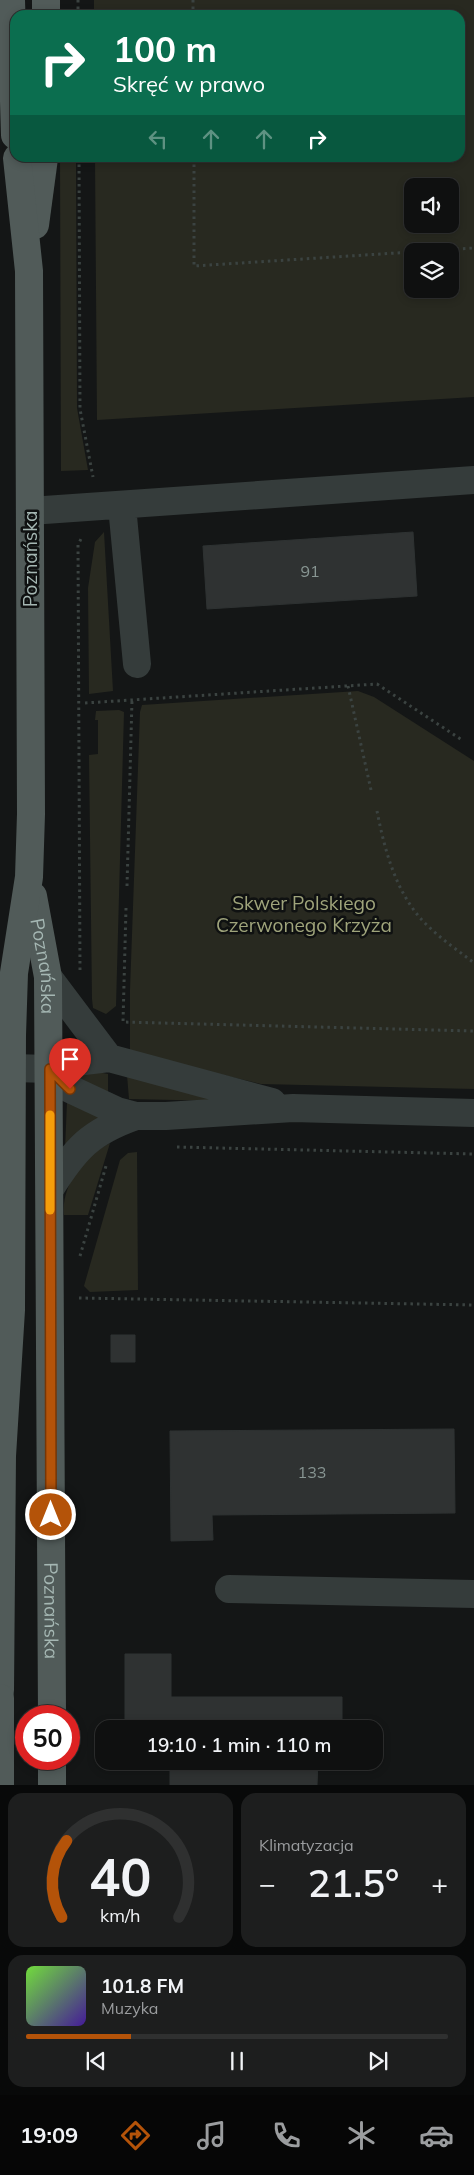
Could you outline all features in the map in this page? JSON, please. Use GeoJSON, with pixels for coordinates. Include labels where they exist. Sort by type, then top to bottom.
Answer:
{"type":"FeatureCollection","features":[{"type":"Feature","properties":{"kind":"main road","name":"Poznańska"},"geometry":{"type":"LineString","coordinates":[[0,1690],[2,1456],[12,1068],[6,1036],[29,877],[30,271],[17,162]]}},
{"type":"Feature","properties":{"kind":"main road","name":"Poznańska"},"geometry":{"type":"LineString","coordinates":[[30,271],[44,162]]}},
{"type":"Feature","properties":{"kind":"main road","name":"Poznańska"},"geometry":{"type":"LineString","coordinates":[[29,877],[48,977],[52,1705]]}},
{"type":"Feature","properties":{"kind":"main road"},"geometry":{"type":"LineString","coordinates":[[0,1698],[0,1785]]}},
{"type":"Feature","properties":{"kind":"main road"},"geometry":{"type":"LineString","coordinates":[[52,1770],[52,1785]]}},
{"type":"Feature","properties":{"kind":"lane"},"geometry":{"type":"LineString","coordinates":[[30,511],[474,480]]}},
{"type":"Feature","properties":{"kind":"lane"},"geometry":{"type":"LineString","coordinates":[[110,506],[137,664]]}},
{"type":"Feature","properties":{"kind":"lane"},"geometry":{"type":"LineString","coordinates":[[48,977],[109,1058]]}},
{"type":"Feature","properties":{"kind":"lane"},"geometry":{"type":"LineString","coordinates":[[12,1068],[50,1069],[76,1062],[109,1058],[293,1108]]}},
{"type":"Feature","properties":{"kind":"lane"},"geometry":{"type":"LineString","coordinates":[[50,1069],[70,1089],[117,1110],[136,1116],[166,1116],[293,1108],[474,1113]]}},
{"type":"Feature","properties":{"kind":"lane"},"geometry":{"type":"LineString","coordinates":[[50,1189],[69,1159],[91,1138],[118,1122],[136,1116]]}},
{"type":"Feature","properties":{"kind":"lane"},"geometry":{"type":"LineString","coordinates":[[229,1589],[474,1594]]}},
{"type":"Feature","properties":{"kind":"path"},"geometry":{"type":"LineString","coordinates":[[79,162],[80,409],[110,506],[100,519],[90,523],[78,544],[80,972]]}},
{"type":"Feature","properties":{"kind":"path"},"geometry":{"type":"LineString","coordinates":[[194,162],[194,266],[404,253]]}},
{"type":"Feature","properties":{"kind":"path"},"geometry":{"type":"LineString","coordinates":[[459,249],[474,248]]}},
{"type":"Feature","properties":{"kind":"path"},"geometry":{"type":"LineString","coordinates":[[85,703],[377,684],[462,740]]}},
{"type":"Feature","properties":{"kind":"path"},"geometry":{"type":"LineString","coordinates":[[348,686],[371,790]]}},
{"type":"Feature","properties":{"kind":"path"},"geometry":{"type":"LineString","coordinates":[[127,886],[132,700]]}},
{"type":"Feature","properties":{"kind":"path"},"geometry":{"type":"LineString","coordinates":[[377,811],[384,845],[404,896],[428,926],[474,963]]}},
{"type":"Feature","properties":{"kind":"path"},"geometry":{"type":"LineString","coordinates":[[126,908],[123,1022],[474,1031]]}},
{"type":"Feature","properties":{"kind":"path"},"geometry":{"type":"LineString","coordinates":[[172,1146],[474,1154]]}},
{"type":"Feature","properties":{"kind":"path"},"geometry":{"type":"LineString","coordinates":[[79,1298],[474,1305]]}},
{"type":"Feature","properties":{"kind":"green space"},"geometry":{"type":"Polygon","coordinates":[[[94,0],[474,0],[474,397],[97,420],[95,162],[465,162],[465,10],[94,10],[94,0]]]}},
{"type":"Feature","properties":{"kind":"green space"},"geometry":{"type":"Polygon","coordinates":[[[60,162],[76,162],[77,408],[88,470],[61,471],[60,162]]]}},
{"type":"Feature","properties":{"kind":"green space"},"geometry":{"type":"Polygon","coordinates":[[[104,532],[113,691],[89,694],[88,588],[95,542],[104,532]]]}},
{"type":"Feature","properties":{"kind":"green space","name":"Skwer Polskiego Czerwonego Krzyża"},"geometry":{"type":"Polygon","coordinates":[[[358,691],[374,697],[474,761],[474,1089],[261,1084],[130,1053],[130,990],[140,712],[142,705],[358,691]]]}},
{"type":"Feature","properties":{"kind":"green space"},"geometry":{"type":"Polygon","coordinates":[[[119,710],[124,712],[116,1006],[106,1014],[93,1008],[92,999],[89,755],[98,754],[98,720],[95,720],[96,711],[119,710]]]}},
{"type":"Feature","properties":{"kind":"green space"},"geometry":{"type":"Polygon","coordinates":[[[92,1071],[108,1074],[108,1098],[69,1076],[92,1071]]]}},
{"type":"Feature","properties":{"kind":"green space"},"geometry":{"type":"Polygon","coordinates":[[[127,1075],[221,1101],[129,1099],[127,1075]]]}},
{"type":"Feature","properties":{"kind":"green space"},"geometry":{"type":"Polygon","coordinates":[[[67,1102],[107,1118],[65,1149],[67,1102]]]}},
{"type":"Feature","properties":{"kind":"green space"},"geometry":{"type":"Polygon","coordinates":[[[110,1143],[88,1215],[64,1215],[66,1193],[70,1182],[91,1156],[110,1143]]]}},
{"type":"Feature","properties":{"kind":"green space"},"geometry":{"type":"Polygon","coordinates":[[[137,1152],[138,1290],[90,1292],[84,1286],[120,1160],[128,1153],[137,1152]]]}},
{"type":"Feature","properties":{"kind":"building"},"geometry":{"type":"Polygon","coordinates":[[[413,532],[417,596],[207,609],[203,546],[413,532]]]}},
{"type":"Feature","properties":{"kind":"building"},"geometry":{"type":"Polygon","coordinates":[[[111,1335],[135,1335],[135,1362],[111,1362],[111,1335]]]}},
{"type":"Feature","properties":{"kind":"building"},"geometry":{"type":"Polygon","coordinates":[[[454,1429],[455,1513],[212,1515],[213,1540],[171,1541],[170,1431],[454,1429]]]}},
{"type":"Feature","properties":{"kind":"building"},"geometry":{"type":"Polygon","coordinates":[[[125,1654],[171,1654],[171,1697],[342,1697],[342,1720],[125,1720],[125,1654]]]}},
{"type":"Feature","properties":{"kind":"building"},"geometry":{"type":"Polygon","coordinates":[[[170,1770],[318,1770],[317,1785],[170,1785],[170,1770]]]}},
{"type":"Feature","properties":{"kind":"slow traffic"},"geometry":{"type":"LineString","coordinates":[[50,1115],[50,1210]]}},
{"type":"Feature","properties":{"kind":"route"},"geometry":{"type":"LineString","coordinates":[[51,1515],[50,1069],[70,1089]]}}]}
